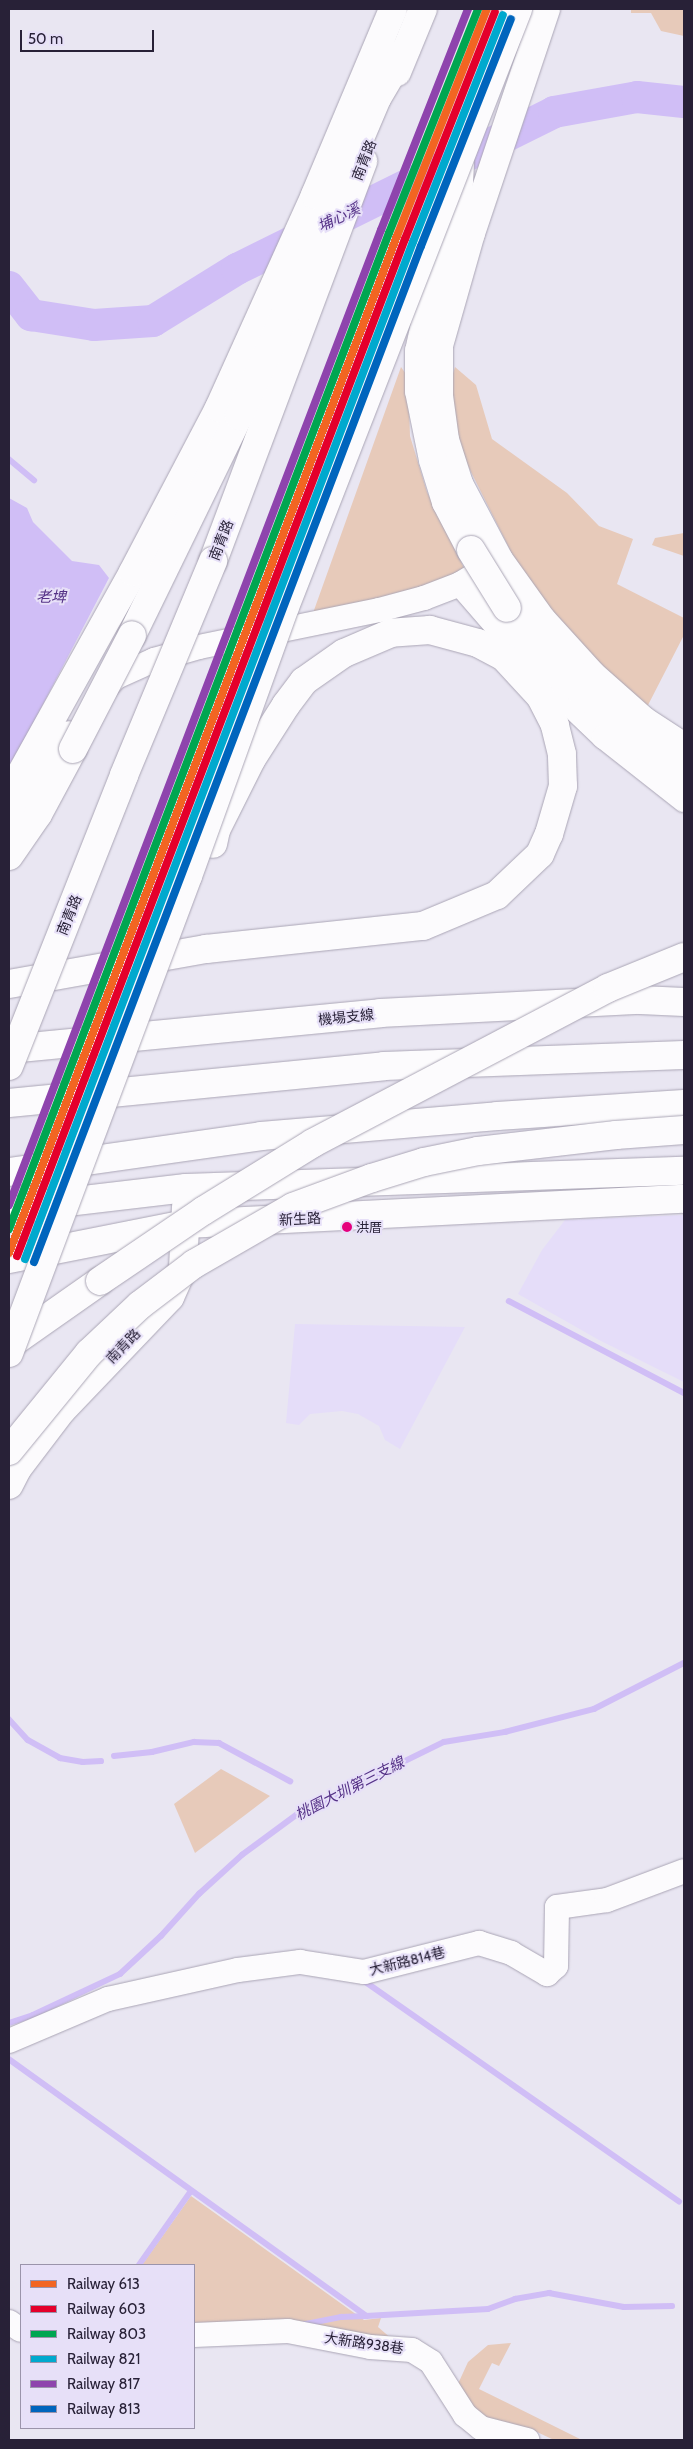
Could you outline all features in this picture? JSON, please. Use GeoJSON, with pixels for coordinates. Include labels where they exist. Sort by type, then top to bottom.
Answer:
{"type":"FeatureCollection","features":[{"type":"Feature","properties":{"kind":"main road"},"geometry":{"type":"LineString","coordinates":[[9,795],[88,655],[219,408],[315,196],[393,9]]}},
{"type":"Feature","properties":{"kind":"main road","name":"南青路"},"geometry":{"type":"LineString","coordinates":[[9,1066],[124,775],[213,561],[406,49],[424,9]]}},
{"type":"Feature","properties":{"kind":"main road"},"geometry":{"type":"LineString","coordinates":[[9,1352],[16,1318],[188,876],[298,571],[518,9]]}},
{"type":"Feature","properties":{"kind":"main road"},"geometry":{"type":"LineString","coordinates":[[546,9],[495,159],[439,345],[439,396],[445,440],[459,484],[499,560],[542,620],[592,674],[644,721],[684,747]]}},
{"type":"Feature","properties":{"kind":"main road"},"geometry":{"type":"LineString","coordinates":[[9,856],[38,814],[132,635],[239,416],[288,308],[377,98],[406,49]]}},
{"type":"Feature","properties":{"kind":"main road"},"geometry":{"type":"LineString","coordinates":[[460,159],[457,220],[427,314],[419,351],[420,391],[433,460],[446,502],[471,550],[507,608],[543,651],[577,688],[609,717],[649,750],[684,773]]}},
{"type":"Feature","properties":{"kind":"main road"},"geometry":{"type":"LineString","coordinates":[[9,984],[206,949],[423,926],[497,895],[540,854],[557,810],[562,786],[562,754],[555,725],[540,696],[504,657],[478,643],[458,636],[430,630],[391,633],[344,653],[304,681],[286,705],[251,760],[216,830],[210,854],[188,876]]}},
{"type":"Feature","properties":{"kind":"main road"},"geometry":{"type":"LineString","coordinates":[[88,655],[116,677]]}},
{"type":"Feature","properties":{"kind":"main road"},"geometry":{"type":"LineString","coordinates":[[9,1345],[203,1211],[313,1143],[608,988],[684,957]]}},
{"type":"Feature","properties":{"kind":"main road","name":"機場支線"},"geometry":{"type":"LineString","coordinates":[[9,1050],[380,1013],[640,1000],[684,1002]]}},
{"type":"Feature","properties":{"kind":"main road"},"geometry":{"type":"LineString","coordinates":[[9,1103],[384,1066],[684,1055]]}},
{"type":"Feature","properties":{"kind":"main road"},"geometry":{"type":"LineString","coordinates":[[9,1172],[261,1136],[497,1116],[684,1104]]}},
{"type":"Feature","properties":{"kind":"main road"},"geometry":{"type":"LineString","coordinates":[[9,1451],[90,1353],[140,1304],[194,1264],[293,1207],[372,1178],[424,1162],[478,1151],[616,1135],[684,1130]]}},
{"type":"Feature","properties":{"kind":"main road"},"geometry":{"type":"LineString","coordinates":[[9,1212],[50,1204],[186,1188],[684,1171]]}},
{"type":"Feature","properties":{"kind":"main road","name":"南青路"},"geometry":{"type":"LineString","coordinates":[[9,1485],[17,1469],[62,1410],[170,1297],[183,1268],[186,1188]]}},
{"type":"Feature","properties":{"kind":"main road","name":"新生路"},"geometry":{"type":"LineString","coordinates":[[9,1259],[186,1224],[684,1199]]}},
{"type":"Feature","properties":{"kind":"street"},"geometry":{"type":"LineString","coordinates":[[9,823],[90,703],[116,677],[154,660],[198,647],[379,610],[424,598],[460,584],[499,560]]}},
{"type":"Feature","properties":{"kind":"street"},"geometry":{"type":"LineString","coordinates":[[460,584],[537,673],[604,736],[684,800]]}},
{"type":"Feature","properties":{"kind":"street","name":"大新路814巷"},"geometry":{"type":"LineString","coordinates":[[9,2041],[108,1999],[238,1970],[300,1962],[364,1972],[479,1943],[511,1954],[547,1974],[556,1966],[557,1907],[608,1900],[684,1871]]}},
{"type":"Feature","properties":{"kind":"street"},"geometry":{"type":"LineString","coordinates":[[9,2322],[20,2329]]}},
{"type":"Feature","properties":{"kind":"street","name":"大新路938巷"},"geometry":{"type":"LineString","coordinates":[[195,2335],[288,2331],[370,2347],[412,2350],[430,2362],[464,2416],[481,2428],[527,2440]]}},
{"type":"Feature","properties":{"kind":"shaded area"},"geometry":{"type":"Polygon","coordinates":[[[631,9],[684,9],[684,36],[661,31],[651,13],[631,13],[631,9]]]}},
{"type":"Feature","properties":{"kind":"shaded area"},"geometry":{"type":"Polygon","coordinates":[[[401,367],[408,377],[410,436],[427,492],[465,570],[436,587],[313,613],[401,367]]]}},
{"type":"Feature","properties":{"kind":"shaded area"},"geometry":{"type":"Polygon","coordinates":[[[455,367],[476,385],[492,439],[567,493],[599,526],[633,539],[617,584],[684,618],[684,635],[646,709],[593,663],[550,614],[515,560],[462,454],[449,386],[455,367]]]}},
{"type":"Feature","properties":{"kind":"shaded area"},"geometry":{"type":"Polygon","coordinates":[[[684,533],[684,556],[652,545],[655,538],[684,533]]]}},
{"type":"Feature","properties":{"kind":"shaded area"},"geometry":{"type":"Polygon","coordinates":[[[684,1215],[684,1382],[599,1340],[518,1294],[542,1250],[565,1220],[684,1215]]]}},
{"type":"Feature","properties":{"kind":"shaded area"},"geometry":{"type":"Polygon","coordinates":[[[295,1324],[465,1327],[400,1449],[385,1440],[379,1426],[358,1414],[342,1411],[310,1414],[299,1425],[286,1423],[295,1324]]]}},
{"type":"Feature","properties":{"kind":"shaded area"},"geometry":{"type":"Polygon","coordinates":[[[221,1769],[270,1796],[195,1853],[174,1804],[221,1769]]]}},
{"type":"Feature","properties":{"kind":"shaded area"},"geometry":{"type":"Polygon","coordinates":[[[191,2196],[364,2320],[381,2318],[378,2327],[392,2339],[195,2325],[195,2264],[143,2264],[191,2196]]]}},
{"type":"Feature","properties":{"kind":"shaded area"},"geometry":{"type":"Polygon","coordinates":[[[511,2343],[499,2366],[492,2363],[479,2389],[579,2440],[554,2440],[537,2432],[494,2422],[474,2413],[457,2386],[468,2362],[488,2345],[511,2343]]]}},
{"type":"Feature","properties":{"kind":"water","name":"老埤"},"geometry":{"type":"Polygon","coordinates":[[[9,498],[27,508],[33,522],[72,561],[99,565],[109,578],[9,766],[9,498]]]}},
{"type":"Feature","properties":{"kind":"waterway","name":"埔心溪"},"geometry":{"type":"LineString","coordinates":[[9,287],[31,315],[94,325],[153,321],[237,269],[554,112],[637,97],[684,102]]}},
{"type":"Feature","properties":{"kind":"waterway"},"geometry":{"type":"LineString","coordinates":[[9,459],[34,480]]}},
{"type":"Feature","properties":{"kind":"waterway"},"geometry":{"type":"LineString","coordinates":[[509,1301],[684,1393]]}},
{"type":"Feature","properties":{"kind":"waterway","name":"桃園大圳第三支線"},"geometry":{"type":"LineString","coordinates":[[9,2023],[33,2015],[120,1974],[161,1936],[199,1894],[242,1855],[299,1813],[444,1742],[505,1732],[594,1709],[684,1663]]}},
{"type":"Feature","properties":{"kind":"waterway"},"geometry":{"type":"LineString","coordinates":[[9,1719],[28,1740],[60,1758],[83,1762],[101,1761]]}},
{"type":"Feature","properties":{"kind":"waterway"},"geometry":{"type":"LineString","coordinates":[[114,1756],[152,1752],[194,1742],[219,1743],[290,1781]]}},
{"type":"Feature","properties":{"kind":"waterway"},"geometry":{"type":"LineString","coordinates":[[363,1980],[679,2201]]}},
{"type":"Feature","properties":{"kind":"waterway"},"geometry":{"type":"LineString","coordinates":[[9,2059],[366,2316],[488,2309],[515,2299],[549,2293],[624,2307],[672,2306]]}},
{"type":"Feature","properties":{"kind":"waterway"},"geometry":{"type":"LineString","coordinates":[[140,2264],[191,2191]]}},
{"type":"Feature","properties":{"kind":"waterway"},"geometry":{"type":"LineString","coordinates":[[301,2325],[341,2317],[366,2316]]}},
{"type":"Feature","properties":{"kind":"rail line","name":"817"},"geometry":{"type":"LineString","coordinates":[[9,1205],[381,230],[468,9]]}},
{"type":"Feature","properties":{"kind":"rail line","name":"803"},"geometry":{"type":"LineString","coordinates":[[9,1229],[389,233],[478,9]]}},
{"type":"Feature","properties":{"kind":"rail line","name":"613"},"geometry":{"type":"LineString","coordinates":[[9,1253],[397,236],[487,9]]}},
{"type":"Feature","properties":{"kind":"rail line","name":"603"},"geometry":{"type":"LineString","coordinates":[[17,1256],[405,239],[495,12]]}},
{"type":"Feature","properties":{"kind":"rail line","name":"821"},"geometry":{"type":"LineString","coordinates":[[25,1259],[413,242],[503,15]]}},
{"type":"Feature","properties":{"kind":"rail line","name":"813"},"geometry":{"type":"LineString","coordinates":[[34,1262],[421,246],[511,19]]}},
{"type":"Feature","properties":{"kind":"place","name":"洪厝"},"geometry":{"type":"Point","coordinates":[347,1227]}}]}
